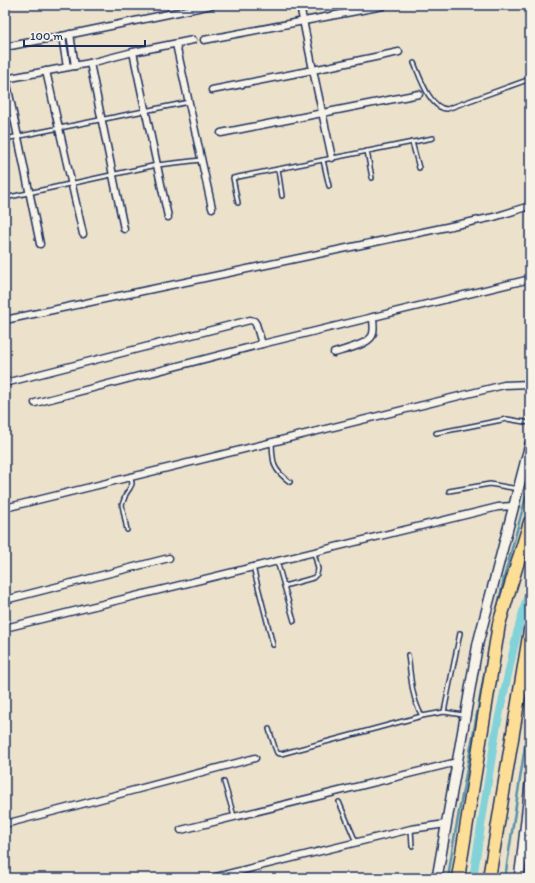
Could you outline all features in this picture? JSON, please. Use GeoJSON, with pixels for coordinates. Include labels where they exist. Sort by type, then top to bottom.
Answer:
{"type":"FeatureCollection","features":[{"type":"Feature","properties":{"kind":"highway"},"geometry":{"type":"LineString","coordinates":[[458,878],[499,624],[530,522]]}},
{"type":"Feature","properties":{"kind":"highway"},"geometry":{"type":"LineString","coordinates":[[489,878],[530,630]]}},
{"type":"Feature","properties":{"kind":"main road"},"geometry":{"type":"LineString","coordinates":[[437,878],[478,643],[530,444]]}},
{"type":"Feature","properties":{"kind":"main road"},"geometry":{"type":"LineString","coordinates":[[519,878],[530,784]]}},
{"type":"Feature","properties":{"kind":"street"},"geometry":{"type":"LineString","coordinates":[[5,47],[212,5]]}},
{"type":"Feature","properties":{"kind":"street"},"geometry":{"type":"LineString","coordinates":[[300,5],[332,158]]}},
{"type":"Feature","properties":{"kind":"street"},"geometry":{"type":"LineString","coordinates":[[204,40],[383,6]]}},
{"type":"Feature","properties":{"kind":"street"},"geometry":{"type":"LineString","coordinates":[[70,34],[75,66]]}},
{"type":"Feature","properties":{"kind":"street"},"geometry":{"type":"LineString","coordinates":[[62,36],[67,67]]}},
{"type":"Feature","properties":{"kind":"street"},"geometry":{"type":"LineString","coordinates":[[40,244],[6,79],[90,63],[133,52],[193,40]]}},
{"type":"Feature","properties":{"kind":"street"},"geometry":{"type":"LineString","coordinates":[[176,44],[212,208]]}},
{"type":"Feature","properties":{"kind":"street"},"geometry":{"type":"LineString","coordinates":[[133,52],[168,217]]}},
{"type":"Feature","properties":{"kind":"street"},"geometry":{"type":"LineString","coordinates":[[212,90],[399,52]]}},
{"type":"Feature","properties":{"kind":"street"},"geometry":{"type":"LineString","coordinates":[[90,63],[124,229]]}},
{"type":"Feature","properties":{"kind":"street"},"geometry":{"type":"LineString","coordinates":[[46,71],[83,234]]}},
{"type":"Feature","properties":{"kind":"street"},"geometry":{"type":"LineString","coordinates":[[221,133],[419,94]]}},
{"type":"Feature","properties":{"kind":"street"},"geometry":{"type":"LineString","coordinates":[[5,320],[494,217],[530,206]]}},
{"type":"Feature","properties":{"kind":"street"},"geometry":{"type":"LineString","coordinates":[[35,403],[262,344],[530,279]]}},
{"type":"Feature","properties":{"kind":"street"},"geometry":{"type":"LineString","coordinates":[[334,353],[370,340],[374,331],[373,317]]}},
{"type":"Feature","properties":{"kind":"street"},"geometry":{"type":"LineString","coordinates":[[5,383],[250,320],[254,321],[256,324],[262,344]]}},
{"type":"Feature","properties":{"kind":"street"},"geometry":{"type":"LineString","coordinates":[[5,508],[504,385],[530,384]]}},
{"type":"Feature","properties":{"kind":"street"},"geometry":{"type":"LineString","coordinates":[[5,628],[498,507],[512,506]]}},
{"type":"Feature","properties":{"kind":"street"},"geometry":{"type":"LineString","coordinates":[[5,600],[169,558]]}},
{"type":"Feature","properties":{"kind":"street"},"geometry":{"type":"LineString","coordinates":[[5,824],[255,758]]}},
{"type":"Feature","properties":{"kind":"street"},"geometry":{"type":"LineString","coordinates":[[181,830],[457,762]]}},
{"type":"Feature","properties":{"kind":"street"},"geometry":{"type":"LineString","coordinates":[[211,878],[411,829],[446,824]]}},
{"type":"Feature","properties":{"kind":"lane"},"geometry":{"type":"LineString","coordinates":[[414,64],[431,100],[436,106],[442,109],[446,109],[530,79]]}},
{"type":"Feature","properties":{"kind":"lane"},"geometry":{"type":"LineString","coordinates":[[5,139],[188,102]]}},
{"type":"Feature","properties":{"kind":"lane"},"geometry":{"type":"LineString","coordinates":[[530,130],[530,139]]}},
{"type":"Feature","properties":{"kind":"lane"},"geometry":{"type":"LineString","coordinates":[[238,203],[233,178],[433,138]]}},
{"type":"Feature","properties":{"kind":"lane"},"geometry":{"type":"LineString","coordinates":[[412,142],[419,168]]}},
{"type":"Feature","properties":{"kind":"lane"},"geometry":{"type":"LineString","coordinates":[[367,151],[372,178]]}},
{"type":"Feature","properties":{"kind":"lane"},"geometry":{"type":"LineString","coordinates":[[5,198],[113,174],[201,160]]}},
{"type":"Feature","properties":{"kind":"lane"},"geometry":{"type":"LineString","coordinates":[[323,160],[329,186]]}},
{"type":"Feature","properties":{"kind":"lane"},"geometry":{"type":"LineString","coordinates":[[278,169],[282,196]]}},
{"type":"Feature","properties":{"kind":"lane"},"geometry":{"type":"LineString","coordinates":[[436,433],[507,420],[530,422]]}},
{"type":"Feature","properties":{"kind":"lane"},"geometry":{"type":"LineString","coordinates":[[272,442],[273,461],[276,470],[281,476],[290,482]]}},
{"type":"Feature","properties":{"kind":"lane"},"geometry":{"type":"LineString","coordinates":[[127,530],[122,505],[132,484],[131,477]]}},
{"type":"Feature","properties":{"kind":"lane"},"geometry":{"type":"LineString","coordinates":[[449,491],[490,484],[518,489]]}},
{"type":"Feature","properties":{"kind":"lane"},"geometry":{"type":"LineString","coordinates":[[284,586],[313,578],[317,574],[318,569],[314,552]]}},
{"type":"Feature","properties":{"kind":"lane"},"geometry":{"type":"LineString","coordinates":[[277,561],[294,621]]}},
{"type":"Feature","properties":{"kind":"lane"},"geometry":{"type":"LineString","coordinates":[[253,567],[273,645]]}},
{"type":"Feature","properties":{"kind":"lane"},"geometry":{"type":"LineString","coordinates":[[444,712],[460,633]]}},
{"type":"Feature","properties":{"kind":"lane"},"geometry":{"type":"LineString","coordinates":[[408,655],[414,696],[417,708],[422,716]]}},
{"type":"Feature","properties":{"kind":"lane"},"geometry":{"type":"LineString","coordinates":[[270,729],[277,753],[281,754],[422,716],[444,712],[465,715]]}},
{"type":"Feature","properties":{"kind":"lane"},"geometry":{"type":"LineString","coordinates":[[224,782],[234,816]]}},
{"type":"Feature","properties":{"kind":"lane"},"geometry":{"type":"LineString","coordinates":[[339,802],[356,842]]}},
{"type":"Feature","properties":{"kind":"lane"},"geometry":{"type":"LineString","coordinates":[[411,829],[412,846]]}},
{"type":"Feature","properties":{"kind":"waterway"},"geometry":{"type":"LineString","coordinates":[[497,610],[504,578],[530,482]]}},
{"type":"Feature","properties":{"kind":"waterway"},"geometry":{"type":"LineString","coordinates":[[473,878],[496,730],[517,633],[530,587]]}},
{"type":"Feature","properties":{"kind":"waterway"},"geometry":{"type":"LineString","coordinates":[[448,878],[489,648]]}},
{"type":"Feature","properties":{"kind":"waterway"},"geometry":{"type":"LineString","coordinates":[[505,878],[530,713]]}}]}
